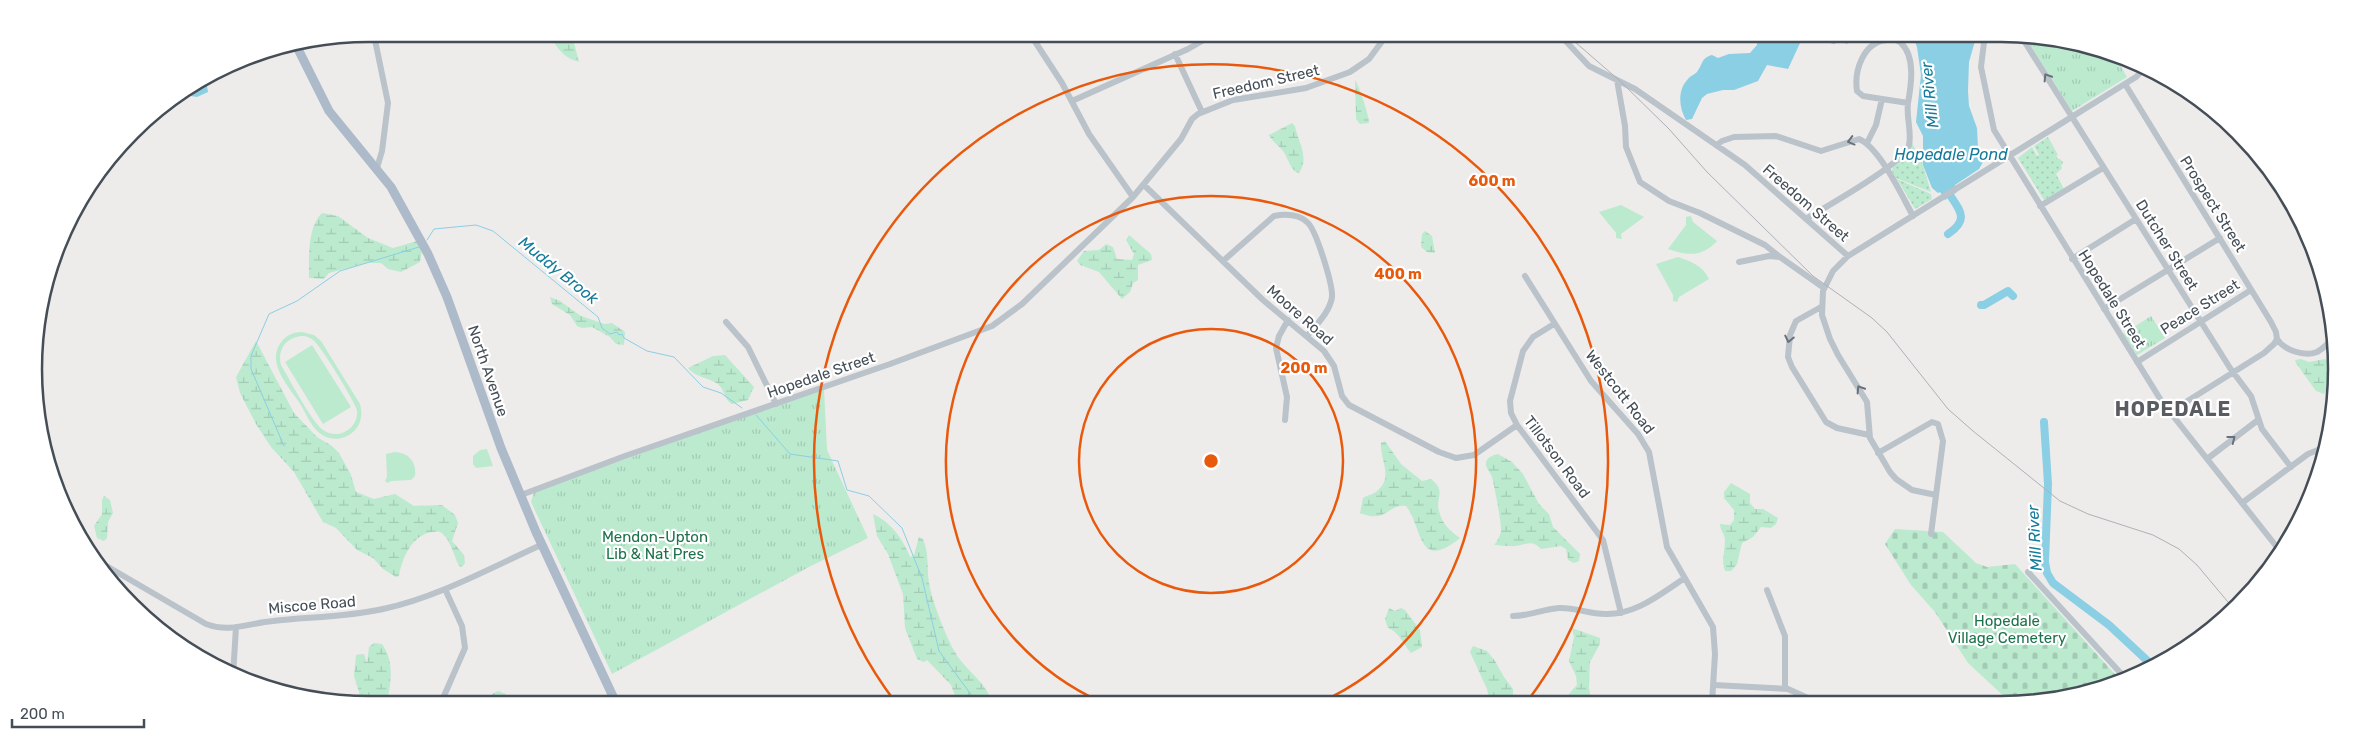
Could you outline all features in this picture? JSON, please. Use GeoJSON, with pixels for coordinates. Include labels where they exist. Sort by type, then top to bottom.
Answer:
{"type":"FeatureCollection","features":[{"type":"Feature","properties":{"kind":"main road","name":"North Avenue"},"geometry":{"type":"LineString","coordinates":[[299,51],[331,115],[377,168],[399,200],[439,277],[477,387],[541,544],[613,696]]}},
{"type":"Feature","properties":{"kind":"street"},"geometry":{"type":"LineString","coordinates":[[375,42],[388,103],[382,151],[377,168]]}},
{"type":"Feature","properties":{"kind":"street"},"geometry":{"type":"LineString","coordinates":[[1035,42],[1072,101],[1089,134],[1133,197]]}},
{"type":"Feature","properties":{"kind":"street"},"geometry":{"type":"LineString","coordinates":[[1072,101],[1199,42]]}},
{"type":"Feature","properties":{"kind":"street","name":"Freedom Street"},"geometry":{"type":"LineString","coordinates":[[1100,230],[1144,185],[1181,139],[1192,119],[1202,112],[1233,100],[1306,88],[1350,72],[1369,59],[1382,42]]}},
{"type":"Feature","properties":{"kind":"street","name":"Freedom Street"},"geometry":{"type":"LineString","coordinates":[[1567,42],[1589,66],[1635,89],[1745,165],[1848,256],[2072,118],[2139,73]]}},
{"type":"Feature","properties":{"kind":"street"},"geometry":{"type":"LineString","coordinates":[[1880,42],[1870,48],[1863,58],[1857,74],[1858,94],[1908,103]]}},
{"type":"Feature","properties":{"kind":"street"},"geometry":{"type":"LineString","coordinates":[[1806,219],[1902,157],[1909,144],[1908,103],[1911,82],[1908,56],[1903,44],[1899,42]]}},
{"type":"Feature","properties":{"kind":"street","name":"Hopedale Street"},"geometry":{"type":"LineString","coordinates":[[1984,42],[1981,67],[1994,130],[2072,259],[2170,412],[2276,546]]}},
{"type":"Feature","properties":{"kind":"street","name":"Dutcher Street"},"geometry":{"type":"LineString","coordinates":[[2026,43],[2168,271],[2233,372],[2251,396],[2262,429],[2291,467]]}},
{"type":"Feature","properties":{"kind":"street"},"geometry":{"type":"LineString","coordinates":[[1175,54],[1202,112]]}},
{"type":"Feature","properties":{"kind":"street"},"geometry":{"type":"LineString","coordinates":[[1617,80],[1626,126],[1626,147],[1640,182],[1669,201],[1700,213],[1765,246],[1824,288]]}},
{"type":"Feature","properties":{"kind":"street","name":"Prospect Street"},"geometry":{"type":"LineString","coordinates":[[2125,84],[2274,327],[2276,338]]}},
{"type":"Feature","properties":{"kind":"street"},"geometry":{"type":"LineString","coordinates":[[1867,143],[1876,125],[1882,99]]}},
{"type":"Feature","properties":{"kind":"street"},"geometry":{"type":"LineString","coordinates":[[1717,145],[1722,140],[1734,137],[1776,136],[1821,151],[1830,150],[1856,139],[1867,143],[1914,216]]}},
{"type":"Feature","properties":{"kind":"street"},"geometry":{"type":"LineString","coordinates":[[2040,206],[2103,168]]}},
{"type":"Feature","properties":{"kind":"street","name":"Moore Road"},"geometry":{"type":"LineString","coordinates":[[1144,185],[1263,300],[1324,351],[1331,361],[1342,396],[1349,405],[1445,455],[1462,458],[1474,455],[1517,425]]}},
{"type":"Feature","properties":{"kind":"street"},"geometry":{"type":"LineString","coordinates":[[1223,261],[1274,216],[1295,216],[1309,223],[1317,242],[1332,296],[1324,314],[1307,336]]}},
{"type":"Feature","properties":{"kind":"street"},"geometry":{"type":"LineString","coordinates":[[2072,259],[2136,219]]}},
{"type":"Feature","properties":{"kind":"street","name":"Hopedale Street"},"geometry":{"type":"LineString","coordinates":[[521,495],[625,456],[992,326],[1022,304],[1100,230]]}},
{"type":"Feature","properties":{"kind":"street"},"geometry":{"type":"LineString","coordinates":[[2104,309],[2220,238]]}},
{"type":"Feature","properties":{"kind":"street"},"geometry":{"type":"LineString","coordinates":[[1739,262],[1769,256],[1780,256]]}},
{"type":"Feature","properties":{"kind":"street"},"geometry":{"type":"LineString","coordinates":[[1848,256],[1832,270],[1824,288],[1821,307],[1824,323],[1838,355],[1867,402],[1869,435],[1878,453],[1896,479],[1906,487],[1917,492],[1936,495]]}},
{"type":"Feature","properties":{"kind":"street","name":"Westcott Road"},"geometry":{"type":"LineString","coordinates":[[1526,276],[1591,381],[1644,442],[1651,459],[1666,547],[1713,628],[1715,654],[1713,696]]}},
{"type":"Feature","properties":{"kind":"street","name":"Peace Street"},"geometry":{"type":"LineString","coordinates":[[2137,362],[2252,290]]}},
{"type":"Feature","properties":{"kind":"street"},"geometry":{"type":"LineString","coordinates":[[1821,307],[1796,321],[1790,335],[1788,357],[1792,367],[1826,422],[1838,428],[1869,435]]}},
{"type":"Feature","properties":{"kind":"street"},"geometry":{"type":"LineString","coordinates":[[1285,420],[1286,392],[1276,354],[1279,336],[1288,320]]}},
{"type":"Feature","properties":{"kind":"street"},"geometry":{"type":"LineString","coordinates":[[726,322],[748,347],[776,404]]}},
{"type":"Feature","properties":{"kind":"street","name":"Tillotson Road"},"geometry":{"type":"LineString","coordinates":[[1554,324],[1533,337],[1523,351],[1510,401],[1511,413],[1517,425],[1603,540],[1620,613]]}},
{"type":"Feature","properties":{"kind":"street"},"geometry":{"type":"LineString","coordinates":[[2170,412],[2269,349],[2276,338],[2282,345],[2293,351],[2308,354],[2318,352],[2327,344]]}},
{"type":"Feature","properties":{"kind":"street"},"geometry":{"type":"LineString","coordinates":[[2207,459],[2258,420]]}},
{"type":"Feature","properties":{"kind":"street"},"geometry":{"type":"LineString","coordinates":[[1878,453],[1923,426],[1932,422],[1938,423],[1943,441],[1931,534]]}},
{"type":"Feature","properties":{"kind":"street"},"geometry":{"type":"LineString","coordinates":[[2242,503],[2308,454],[2317,450]]}},
{"type":"Feature","properties":{"kind":"street","name":"Miscoe Road"},"geometry":{"type":"LineString","coordinates":[[108,566],[206,624],[220,629],[261,622],[370,612],[407,603],[445,589],[541,544]]}},
{"type":"Feature","properties":{"kind":"street"},"geometry":{"type":"LineString","coordinates":[[2028,572],[2121,674]]}},
{"type":"Feature","properties":{"kind":"street"},"geometry":{"type":"LineString","coordinates":[[1513,616],[1525,616],[1558,608],[1605,614],[1620,613],[1646,604],[1684,578]]}},
{"type":"Feature","properties":{"kind":"street"},"geometry":{"type":"LineString","coordinates":[[444,696],[465,648],[462,626],[445,589]]}},
{"type":"Feature","properties":{"kind":"street"},"geometry":{"type":"LineString","coordinates":[[1767,590],[1785,636],[1785,689]]}},
{"type":"Feature","properties":{"kind":"street"},"geometry":{"type":"LineString","coordinates":[[234,667],[236,627]]}},
{"type":"Feature","properties":{"kind":"street"},"geometry":{"type":"LineString","coordinates":[[1714,685],[1785,689],[1807,696]]}},
{"type":"Feature","properties":{"kind":"green space"},"geometry":{"type":"Polygon","coordinates":[[[554,42],[574,42],[579,62],[570,59],[554,42]]]}},
{"type":"Feature","properties":{"kind":"green space"},"geometry":{"type":"Polygon","coordinates":[[[2030,44],[2064,49],[2120,65],[2127,77],[2072,111],[2030,44]]]}},
{"type":"Feature","properties":{"kind":"green space"},"geometry":{"type":"Polygon","coordinates":[[[1355,80],[1364,101],[1369,123],[1360,124],[1356,119],[1355,80]]]}},
{"type":"Feature","properties":{"kind":"green space"},"geometry":{"type":"Polygon","coordinates":[[[1292,123],[1295,126],[1303,156],[1302,167],[1299,173],[1292,168],[1285,154],[1269,135],[1292,123]]]}},
{"type":"Feature","properties":{"kind":"green space"},"geometry":{"type":"Polygon","coordinates":[[[2048,137],[2058,155],[2056,156],[2063,162],[2062,168],[2056,174],[2064,189],[2044,200],[2018,158],[2032,147],[2037,156],[2039,155],[2034,146],[2048,137]]]}},
{"type":"Feature","properties":{"kind":"green space"},"geometry":{"type":"Polygon","coordinates":[[[1912,143],[1922,162],[1931,192],[1896,178],[1892,171],[1893,166],[1907,154],[1912,143]]]}},
{"type":"Feature","properties":{"kind":"green space"},"geometry":{"type":"Polygon","coordinates":[[[1897,179],[1931,194],[1932,199],[1915,209],[1897,179]]]}},
{"type":"Feature","properties":{"kind":"green space"},"geometry":{"type":"Polygon","coordinates":[[[1621,205],[1644,217],[1621,234],[1622,239],[1616,238],[1616,233],[1599,212],[1621,205]]]}},
{"type":"Feature","properties":{"kind":"green space"},"geometry":{"type":"Polygon","coordinates":[[[322,213],[338,216],[368,238],[393,248],[417,241],[422,250],[420,262],[401,272],[388,269],[381,263],[367,263],[329,273],[324,279],[309,278],[311,235],[317,219],[322,213]]]}},
{"type":"Feature","properties":{"kind":"green space"},"geometry":{"type":"Polygon","coordinates":[[[1691,216],[1693,222],[1717,241],[1706,250],[1694,254],[1668,249],[1686,225],[1686,217],[1691,216]]]}},
{"type":"Feature","properties":{"kind":"green space"},"geometry":{"type":"Polygon","coordinates":[[[1425,231],[1432,236],[1435,253],[1427,252],[1421,247],[1422,234],[1425,231]]]}},
{"type":"Feature","properties":{"kind":"green space"},"geometry":{"type":"Polygon","coordinates":[[[1129,235],[1151,254],[1152,260],[1138,265],[1138,280],[1133,283],[1130,292],[1122,299],[1099,272],[1080,265],[1077,261],[1084,251],[1099,250],[1106,244],[1113,247],[1117,259],[1132,260],[1134,254],[1126,240],[1129,235]]]}},
{"type":"Feature","properties":{"kind":"green space"},"geometry":{"type":"Polygon","coordinates":[[[1678,257],[1700,267],[1709,279],[1679,297],[1677,302],[1673,301],[1673,295],[1656,264],[1678,257]]]}},
{"type":"Feature","properties":{"kind":"green space"},"geometry":{"type":"Polygon","coordinates":[[[550,297],[560,301],[581,316],[604,324],[612,323],[625,332],[624,345],[616,344],[610,337],[592,327],[582,328],[577,326],[570,315],[552,304],[550,297]]]}},
{"type":"Feature","properties":{"kind":"green space"},"geometry":{"type":"Polygon","coordinates":[[[2151,316],[2165,338],[2137,355],[2123,334],[2151,316]]]}},
{"type":"Feature","properties":{"kind":"green space"},"geometry":{"type":"Polygon","coordinates":[[[299,332],[314,335],[321,341],[360,404],[360,423],[353,432],[346,436],[332,438],[324,436],[316,430],[280,373],[276,357],[277,349],[286,337],[299,332]],[[304,336],[293,338],[285,344],[280,359],[281,365],[318,425],[329,433],[335,434],[346,431],[355,422],[357,410],[355,405],[318,345],[313,340],[304,336]]]}},
{"type":"Feature","properties":{"kind":"green space"},"geometry":{"type":"Polygon","coordinates":[[[256,341],[294,413],[317,437],[332,446],[339,453],[351,475],[356,492],[374,499],[395,494],[414,506],[442,505],[455,515],[458,523],[452,541],[464,555],[465,563],[462,567],[459,566],[446,537],[441,532],[433,532],[419,538],[409,548],[399,576],[396,577],[383,569],[373,558],[357,550],[336,528],[323,522],[294,472],[271,447],[256,424],[240,393],[236,377],[256,341]]]}},
{"type":"Feature","properties":{"kind":"green space"},"geometry":{"type":"Polygon","coordinates":[[[312,345],[351,407],[323,424],[285,362],[312,345]]]}},
{"type":"Feature","properties":{"kind":"green space"},"geometry":{"type":"Polygon","coordinates":[[[725,355],[754,387],[748,400],[732,404],[727,400],[718,384],[695,374],[688,368],[713,356],[725,355]]]}},
{"type":"Feature","properties":{"kind":"green space"},"geometry":{"type":"Polygon","coordinates":[[[2301,359],[2309,362],[2325,359],[2328,361],[2327,388],[2324,394],[2316,391],[2295,360],[2301,359]]]}},
{"type":"Feature","properties":{"kind":"green space","name":"Mendon-Upton Lib & Nat Pres"},"geometry":{"type":"Polygon","coordinates":[[[824,388],[827,450],[868,538],[807,568],[612,674],[531,502],[534,492],[824,388]]]}},
{"type":"Feature","properties":{"kind":"green space"},"geometry":{"type":"Polygon","coordinates":[[[1385,441],[1401,464],[1422,481],[1431,479],[1440,491],[1438,506],[1440,516],[1447,527],[1460,538],[1446,548],[1436,551],[1428,549],[1423,543],[1406,506],[1400,506],[1376,516],[1360,513],[1363,498],[1375,492],[1382,486],[1385,480],[1381,443],[1385,441]]]}},
{"type":"Feature","properties":{"kind":"green space"},"geometry":{"type":"Polygon","coordinates":[[[487,449],[493,466],[476,468],[473,464],[473,456],[480,450],[487,449]]]}},
{"type":"Feature","properties":{"kind":"green space"},"geometry":{"type":"Polygon","coordinates":[[[395,452],[408,456],[415,466],[415,476],[411,480],[391,481],[388,483],[385,481],[387,477],[386,454],[395,452]]]}},
{"type":"Feature","properties":{"kind":"green space"},"geometry":{"type":"Polygon","coordinates":[[[1498,454],[1512,462],[1523,474],[1539,504],[1549,514],[1553,527],[1580,554],[1579,561],[1574,563],[1568,560],[1566,549],[1561,546],[1541,549],[1532,543],[1512,546],[1494,545],[1499,537],[1501,527],[1493,481],[1486,465],[1489,458],[1498,454]]]}},
{"type":"Feature","properties":{"kind":"green space"},"geometry":{"type":"Polygon","coordinates":[[[1731,483],[1750,494],[1750,503],[1755,509],[1763,509],[1778,518],[1776,524],[1771,528],[1761,527],[1753,537],[1742,543],[1737,564],[1731,571],[1725,571],[1723,559],[1725,540],[1720,524],[1730,525],[1734,520],[1734,510],[1724,498],[1724,492],[1731,483]]]}},
{"type":"Feature","properties":{"kind":"green space"},"geometry":{"type":"Polygon","coordinates":[[[104,496],[110,500],[113,513],[108,522],[107,538],[104,541],[97,538],[94,526],[102,514],[102,500],[104,496]]]}},
{"type":"Feature","properties":{"kind":"green space"},"geometry":{"type":"Polygon","coordinates":[[[873,514],[891,526],[904,544],[910,557],[914,555],[919,537],[923,539],[930,588],[944,630],[955,652],[986,689],[989,696],[955,696],[951,685],[927,660],[924,662],[917,659],[905,628],[903,594],[888,554],[877,536],[873,514]]]}},
{"type":"Feature","properties":{"kind":"green space","name":"Hopedale Village Cemetery"},"geometry":{"type":"Polygon","coordinates":[[[1895,529],[1943,532],[1976,563],[1987,567],[2015,564],[2116,675],[2085,685],[2043,694],[2004,696],[1968,663],[1935,612],[1911,585],[1885,544],[1895,529]]]}},
{"type":"Feature","properties":{"kind":"green space"},"geometry":{"type":"Polygon","coordinates":[[[1389,608],[1395,611],[1401,608],[1405,610],[1420,630],[1422,647],[1411,653],[1398,635],[1388,628],[1385,619],[1389,608]]]}},
{"type":"Feature","properties":{"kind":"green space"},"geometry":{"type":"Polygon","coordinates":[[[1572,628],[1600,638],[1600,644],[1590,662],[1591,696],[1569,696],[1577,685],[1576,676],[1569,661],[1574,637],[1572,628]]]}},
{"type":"Feature","properties":{"kind":"green space"},"geometry":{"type":"Polygon","coordinates":[[[374,643],[382,644],[389,658],[391,674],[388,696],[360,696],[354,676],[356,655],[364,654],[367,663],[369,647],[374,643]]]}},
{"type":"Feature","properties":{"kind":"green space"},"geometry":{"type":"Polygon","coordinates":[[[1473,646],[1487,651],[1513,689],[1513,696],[1488,696],[1470,652],[1473,646]]]}},
{"type":"Feature","properties":{"kind":"green space"},"geometry":{"type":"Polygon","coordinates":[[[498,691],[506,694],[506,696],[492,696],[492,694],[498,691]]]}},
{"type":"Feature","properties":{"kind":"water"},"geometry":{"type":"Polygon","coordinates":[[[1757,42],[1801,42],[1788,69],[1767,65],[1758,81],[1734,90],[1723,90],[1707,94],[1702,98],[1692,119],[1686,120],[1680,99],[1682,88],[1684,83],[1697,72],[1704,60],[1712,55],[1718,58],[1729,54],[1750,53],[1757,45],[1757,42]]]}},
{"type":"Feature","properties":{"kind":"water","name":"Hopedale Pond"},"geometry":{"type":"Polygon","coordinates":[[[1915,42],[1975,42],[1969,62],[1969,106],[1977,128],[1978,148],[1983,162],[1979,169],[1955,185],[1957,192],[1945,200],[1940,192],[1938,193],[1932,188],[1923,165],[1923,136],[1916,122],[1921,75],[1915,42]]]}},
{"type":"Feature","properties":{"kind":"water"},"geometry":{"type":"Polygon","coordinates":[[[207,86],[208,92],[197,97],[191,96],[207,86]]]}},
{"type":"Feature","properties":{"kind":"waterway","name":"Mill River"},"geometry":{"type":"LineString","coordinates":[[1946,188],[1958,207],[1961,217],[1956,228],[1948,234]]}},
{"type":"Feature","properties":{"kind":"waterway","name":"Muddy Brook"},"geometry":{"type":"LineString","coordinates":[[427,240],[434,229],[476,225],[493,231],[598,317],[602,328],[610,334],[617,332],[647,351],[674,357],[703,387],[721,393],[742,408]]}},
{"type":"Feature","properties":{"kind":"waterway","name":"Muddy Brook"},"geometry":{"type":"LineString","coordinates":[[284,446],[251,369],[251,356],[269,314],[297,301],[340,271],[419,247]]}},
{"type":"Feature","properties":{"kind":"waterway","name":"Mill River"},"geometry":{"type":"LineString","coordinates":[[1981,305],[2008,291],[2013,296]]}},
{"type":"Feature","properties":{"kind":"waterway","name":"Muddy Brook"},"geometry":{"type":"LineString","coordinates":[[756,415],[790,454],[838,461],[847,490],[869,496],[902,528],[922,578],[939,651],[972,696]]}},
{"type":"Feature","properties":{"kind":"waterway","name":"Mill River"},"geometry":{"type":"LineString","coordinates":[[2044,422],[2048,484],[2045,562],[2047,573],[2053,583],[2109,625],[2148,661]]}},
{"type":"Feature","properties":{"kind":"railway"},"geometry":{"type":"LineString","coordinates":[[1575,42],[1620,81],[1669,129],[1707,172],[1813,276],[1872,318],[1887,332],[1948,409],[1973,431],[2060,501],[2088,514],[2153,535],[2179,549],[2197,565],[2229,603]]}},
{"type":"Feature","properties":{"kind":"district","name":"HOPEDALE"},"geometry":{"type":"Point","coordinates":[2173,409]}}]}
